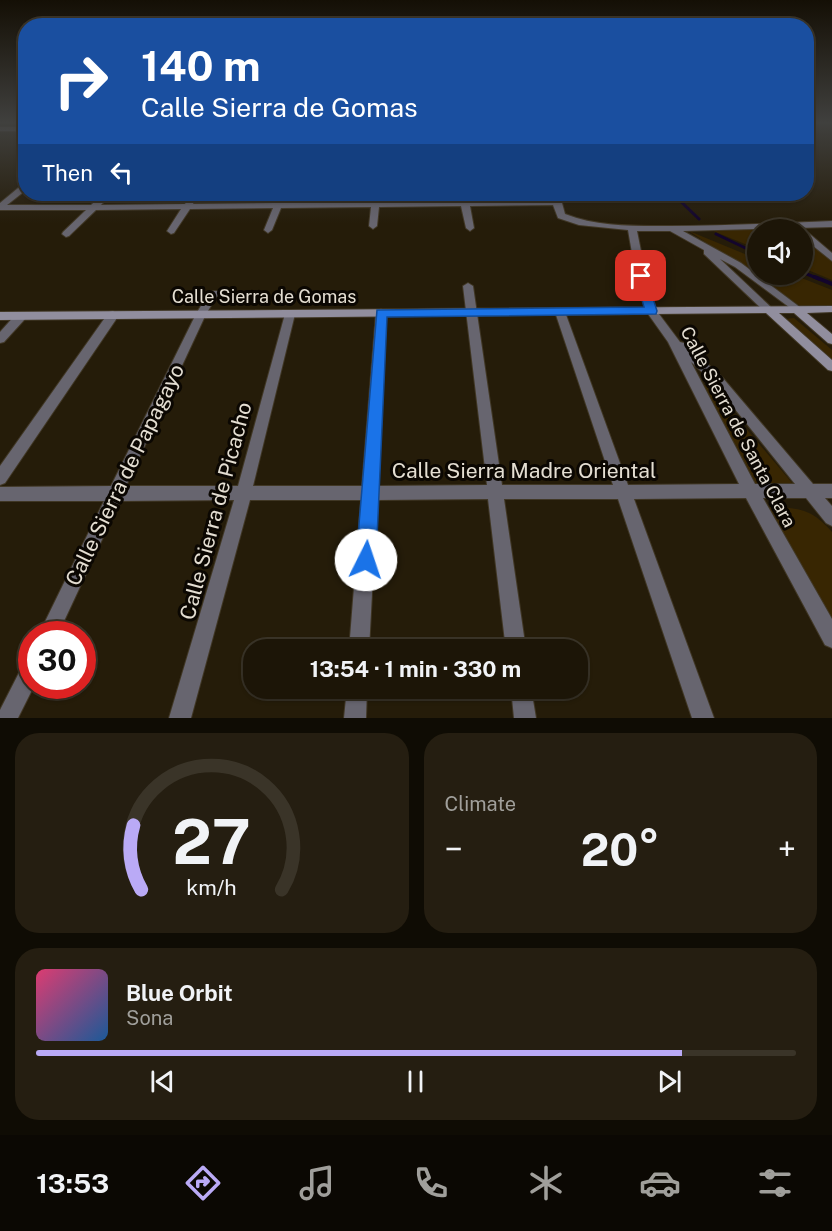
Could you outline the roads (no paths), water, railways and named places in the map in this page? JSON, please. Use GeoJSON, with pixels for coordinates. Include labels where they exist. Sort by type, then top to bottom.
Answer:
{"type":"FeatureCollection","features":[{"type":"Feature","properties":{"kind":"street"},"geometry":{"type":"LineString","coordinates":[[0,207],[18,192]]}},
{"type":"Feature","properties":{"kind":"street"},"geometry":{"type":"LineString","coordinates":[[66,234],[99,201]]}},
{"type":"Feature","properties":{"kind":"street"},"geometry":{"type":"LineString","coordinates":[[171,231],[190,201]]}},
{"type":"Feature","properties":{"kind":"street"},"geometry":{"type":"LineString","coordinates":[[268,230],[279,201]]}},
{"type":"Feature","properties":{"kind":"street"},"geometry":{"type":"LineString","coordinates":[[373,226],[375,201]]}},
{"type":"Feature","properties":{"kind":"street"},"geometry":{"type":"LineString","coordinates":[[464,203],[470,228]]}},
{"type":"Feature","properties":{"kind":"street"},"geometry":{"type":"LineString","coordinates":[[0,207],[558,203],[561,216],[573,223],[632,227],[747,229]]}},
{"type":"Feature","properties":{"kind":"street"},"geometry":{"type":"LineString","coordinates":[[813,227],[832,224]]}},
{"type":"Feature","properties":{"kind":"street","name":"Calle Sierra de Santa Clara"},"geometry":{"type":"LineString","coordinates":[[632,227],[641,276],[651,311],[673,340],[751,492],[832,638]]}},
{"type":"Feature","properties":{"kind":"street"},"geometry":{"type":"LineString","coordinates":[[670,228],[747,271],[832,340]]}},
{"type":"Feature","properties":{"kind":"street"},"geometry":{"type":"LineString","coordinates":[[695,241],[832,367]]}},
{"type":"Feature","properties":{"kind":"street"},"geometry":{"type":"LineString","coordinates":[[813,242],[832,258]]}},
{"type":"Feature","properties":{"kind":"street"},"geometry":{"type":"LineString","coordinates":[[468,286],[514,639]]}},
{"type":"Feature","properties":{"kind":"street","name":"Calle Sierra de Papagayo"},"geometry":{"type":"LineString","coordinates":[[54,621],[201,314],[214,292]]}},
{"type":"Feature","properties":{"kind":"street","name":"Calle Sierra de Gomas"},"geometry":{"type":"LineString","coordinates":[[0,316],[832,309]]}},
{"type":"Feature","properties":{"kind":"street"},"geometry":{"type":"LineString","coordinates":[[560,312],[703,718]]}},
{"type":"Feature","properties":{"kind":"street"},"geometry":{"type":"LineString","coordinates":[[361,639],[381,313]]}},
{"type":"Feature","properties":{"kind":"street","name":"Calle Sierra de Picacho"},"geometry":{"type":"LineString","coordinates":[[180,718],[244,493],[290,314]]}},
{"type":"Feature","properties":{"kind":"street"},"geometry":{"type":"LineString","coordinates":[[0,478],[113,315]]}},
{"type":"Feature","properties":{"kind":"street"},"geometry":{"type":"LineString","coordinates":[[0,339],[21,316]]}},
{"type":"Feature","properties":{"kind":"street"},"geometry":{"type":"LineString","coordinates":[[673,340],[718,380],[832,518]]}},
{"type":"Feature","properties":{"kind":"street","name":"Calle Sierra Madre Oriental"},"geometry":{"type":"LineString","coordinates":[[0,494],[832,492]]}},
{"type":"Feature","properties":{"kind":"street"},"geometry":{"type":"LineString","coordinates":[[7,718],[18,696]]}},
{"type":"Feature","properties":{"kind":"street"},"geometry":{"type":"LineString","coordinates":[[355,718],[356,699]]}},
{"type":"Feature","properties":{"kind":"street"},"geometry":{"type":"LineString","coordinates":[[522,699],[525,718]]}},
{"type":"Feature","properties":{"kind":"waterway"},"geometry":{"type":"LineString","coordinates":[[680,201],[699,219]]}},
{"type":"Feature","properties":{"kind":"waterway"},"geometry":{"type":"LineString","coordinates":[[716,234],[747,249]]}},
{"type":"Feature","properties":{"kind":"waterway"},"geometry":{"type":"LineString","coordinates":[[813,277],[819,279]]}},
{"type":"Feature","properties":{"kind":"waterway"},"geometry":{"type":"LineString","coordinates":[[815,277],[832,284]]}}]}
